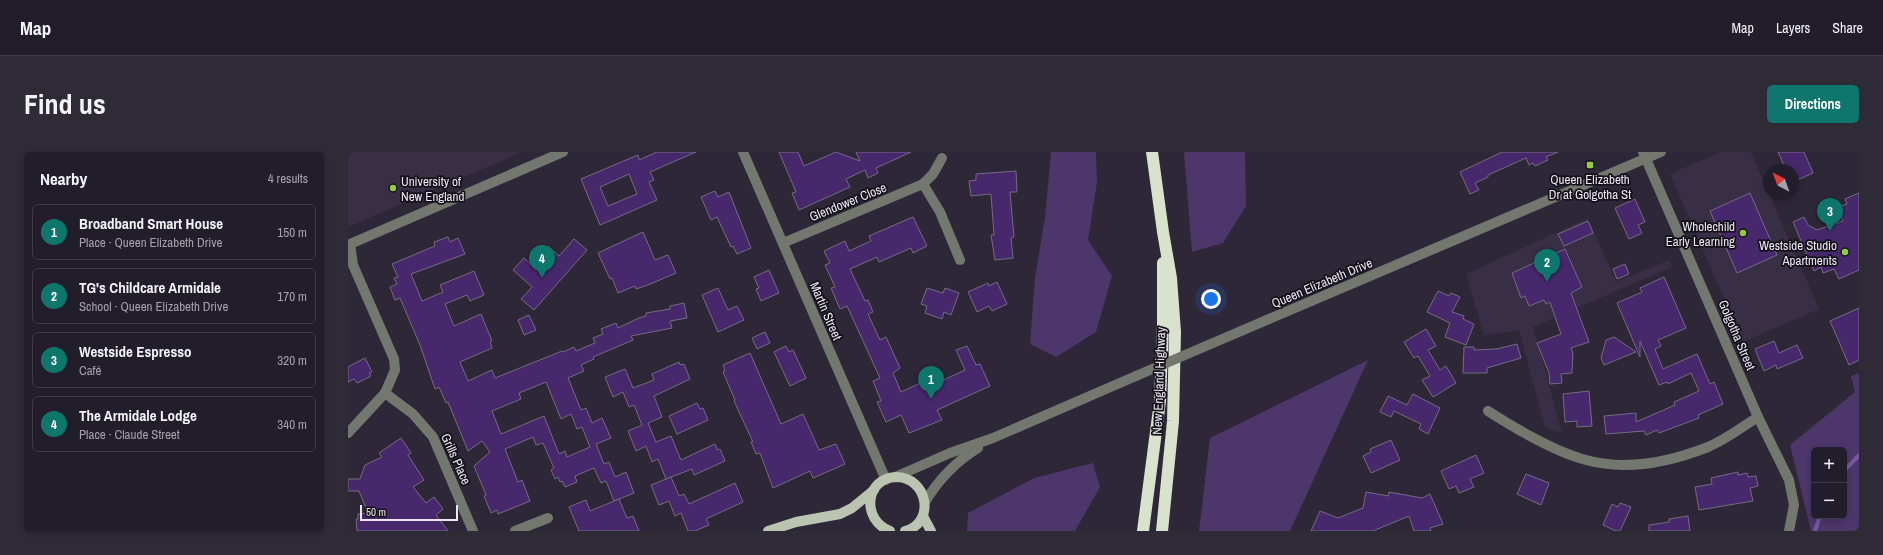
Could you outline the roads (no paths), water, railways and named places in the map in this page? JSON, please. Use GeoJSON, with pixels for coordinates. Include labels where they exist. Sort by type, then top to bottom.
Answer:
{"type":"FeatureCollection","features":[{"type":"Feature","properties":{"kind":"highway","name":"New England Highway"},"geometry":{"type":"LineString","coordinates":[[1152,152],[1171,278],[1175,332],[1173,421],[1162,531]]}},
{"type":"Feature","properties":{"kind":"highway","name":"New England Highway"},"geometry":{"type":"LineString","coordinates":[[1143,531],[1160,401],[1163,325],[1163,232]]}},
{"type":"Feature","properties":{"kind":"main road"},"geometry":{"type":"LineString","coordinates":[[768,531],[796,522],[840,514],[852,508],[875,488],[890,478],[909,479],[915,483],[923,495],[925,502],[923,516],[914,527],[904,531]]}},
{"type":"Feature","properties":{"kind":"main road"},"geometry":{"type":"LineString","coordinates":[[875,488],[870,502],[872,516],[882,527],[889,531]]}},
{"type":"Feature","properties":{"kind":"main road"},"geometry":{"type":"LineString","coordinates":[[923,516],[931,531]]}},
{"type":"Feature","properties":{"kind":"main road"},"geometry":{"type":"LineString","coordinates":[[883,531],[889,531]]}},
{"type":"Feature","properties":{"kind":"street"},"geometry":{"type":"LineString","coordinates":[[348,433],[385,393],[395,370],[394,358],[354,265],[349,244],[563,152]]}},
{"type":"Feature","properties":{"kind":"street","name":"Martin Street"},"geometry":{"type":"LineString","coordinates":[[743,152],[890,478]]}},
{"type":"Feature","properties":{"kind":"street","name":"Queen Elizabeth Drive"},"geometry":{"type":"LineString","coordinates":[[890,478],[950,453],[993,438],[1645,155],[1661,152]]}},
{"type":"Feature","properties":{"kind":"street","name":"Golgotha Street"},"geometry":{"type":"LineString","coordinates":[[1645,155],[1758,417],[1789,480],[1794,505],[1789,531]]}},
{"type":"Feature","properties":{"kind":"street","name":"Glendower Close"},"geometry":{"type":"LineString","coordinates":[[783,243],[923,184],[933,174],[942,158]]}},
{"type":"Feature","properties":{"kind":"street"},"geometry":{"type":"LineString","coordinates":[[923,184],[940,212],[960,260]]}},
{"type":"Feature","properties":{"kind":"street","name":"Grills Place"},"geometry":{"type":"LineString","coordinates":[[385,393],[413,414],[433,437],[473,531]]}},
{"type":"Feature","properties":{"kind":"street"},"geometry":{"type":"LineString","coordinates":[[1488,411],[1509,425],[1563,451],[1586,460],[1637,465],[1675,458],[1710,446],[1758,417]]}},
{"type":"Feature","properties":{"kind":"street","name":"Queen Elizabeth Drive"},"geometry":{"type":"LineString","coordinates":[[925,502],[943,476],[955,463],[993,438]]}},
{"type":"Feature","properties":{"kind":"street"},"geometry":{"type":"LineString","coordinates":[[515,531],[548,518]]}},
{"type":"Feature","properties":{"kind":"waterway"},"geometry":{"type":"LineString","coordinates":[[1847,468],[1859,455]]}},
{"type":"Feature","properties":{"kind":"waterway"},"geometry":{"type":"LineString","coordinates":[[1815,531],[1819,519]]}},
{"type":"Feature","properties":{"kind":"place","name":"Queen Elizabeth Dr at Golgotha St"},"geometry":{"type":"Point","coordinates":[1590,165]}},
{"type":"Feature","properties":{"kind":"place","name":"University of New England"},"geometry":{"type":"Point","coordinates":[393,188]}},
{"type":"Feature","properties":{"kind":"place","name":"Westside Espresso"},"geometry":{"type":"Point","coordinates":[1830,231]}},
{"type":"Feature","properties":{"kind":"place","name":"Wholechild Early Learning"},"geometry":{"type":"Point","coordinates":[1743,233]}},
{"type":"Feature","properties":{"kind":"place","name":"Westside Studio Apartments"},"geometry":{"type":"Point","coordinates":[1845,252]}},
{"type":"Feature","properties":{"kind":"place","name":"The Armidale Lodge"},"geometry":{"type":"Point","coordinates":[542,278]}},
{"type":"Feature","properties":{"kind":"place","name":"TG's Childcare Armidale"},"geometry":{"type":"Point","coordinates":[1547,282]}},
{"type":"Feature","properties":{"kind":"place","name":"Broadband Smart House"},"geometry":{"type":"Point","coordinates":[931,399]}}]}
